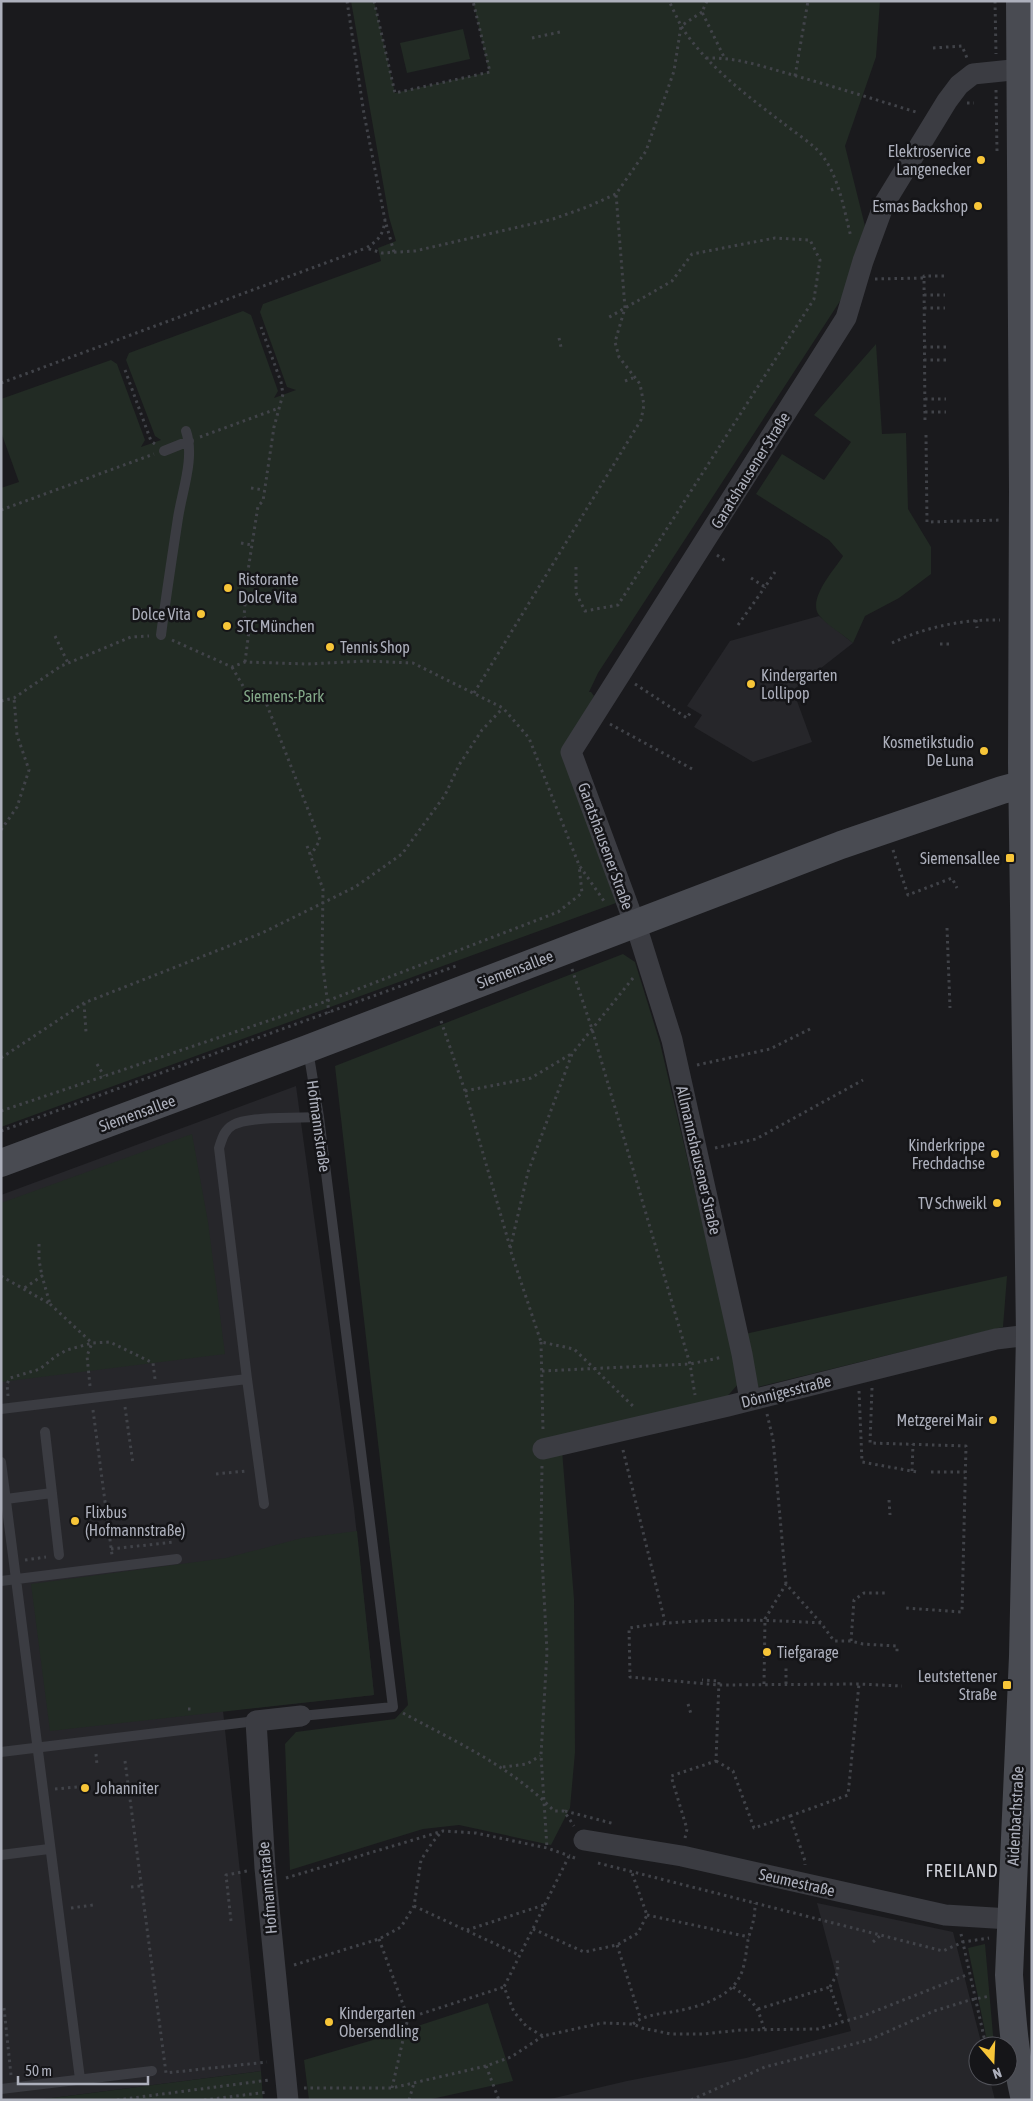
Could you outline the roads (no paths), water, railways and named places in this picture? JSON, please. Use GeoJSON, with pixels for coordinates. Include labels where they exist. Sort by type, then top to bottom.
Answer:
{"type":"FeatureCollection","features":[{"type":"Feature","properties":{"kind":"main road","name":"Aidenbachstraße"},"geometry":{"type":"LineString","coordinates":[[1024,4],[1028,69],[1023,490],[1027,784],[1030,1335],[1023,1656],[1009,1975],[1012,2022],[1025,2100]]}},
{"type":"Feature","properties":{"kind":"main road","name":"Siemensallee"},"geometry":{"type":"LineString","coordinates":[[1,1163],[308,1050],[566,949],[632,916],[841,844],[1027,784]]}},
{"type":"Feature","properties":{"kind":"street","name":"Garatshausener Straße"},"geometry":{"type":"LineString","coordinates":[[632,916],[571,752],[621,676],[846,318],[860,270],[878,234],[884,204],[959,85],[973,74],[1028,69]]}},
{"type":"Feature","properties":{"kind":"street","name":"Allmannshausener Straße"},"geometry":{"type":"LineString","coordinates":[[632,916],[672,1040],[742,1354],[757,1399]]}},
{"type":"Feature","properties":{"kind":"street","name":"Dönnigesstraße"},"geometry":{"type":"LineString","coordinates":[[543,1449],[757,1399],[996,1338],[1030,1335]]}},
{"type":"Feature","properties":{"kind":"street"},"geometry":{"type":"LineString","coordinates":[[256,1721],[301,1716]]}},
{"type":"Feature","properties":{"kind":"street","name":"Hofmannstraße"},"geometry":{"type":"LineString","coordinates":[[256,1721],[265,1868],[287,2082]]}},
{"type":"Feature","properties":{"kind":"street","name":"Seumestraße"},"geometry":{"type":"LineString","coordinates":[[581,1849],[682,1856],[936,1913],[1010,1919]]}},
{"type":"Feature","properties":{"kind":"lane"},"geometry":{"type":"LineString","coordinates":[[161,635],[186,476],[187,436],[164,450]]}},
{"type":"Feature","properties":{"kind":"lane","name":"Hofmannstraße"},"geometry":{"type":"LineString","coordinates":[[301,1716],[393,1707],[319,1116],[308,1050]]}},
{"type":"Feature","properties":{"kind":"lane"},"geometry":{"type":"LineString","coordinates":[[264,1504],[219,1148],[223,1135],[233,1125],[250,1120],[319,1116]]}},
{"type":"Feature","properties":{"kind":"lane"},"geometry":{"type":"LineString","coordinates":[[5,1409],[247,1379]]}},
{"type":"Feature","properties":{"kind":"lane"},"geometry":{"type":"LineString","coordinates":[[45,1432],[59,1555]]}},
{"type":"Feature","properties":{"kind":"lane"},"geometry":{"type":"LineString","coordinates":[[1,1462],[80,2079]]}},
{"type":"Feature","properties":{"kind":"lane"},"geometry":{"type":"LineString","coordinates":[[6,1499],[52,1493]]}},
{"type":"Feature","properties":{"kind":"lane"},"geometry":{"type":"LineString","coordinates":[[1,1581],[177,1559]]}},
{"type":"Feature","properties":{"kind":"lane"},"geometry":{"type":"LineString","coordinates":[[1,1752],[256,1721]]}},
{"type":"Feature","properties":{"kind":"lane"},"geometry":{"type":"LineString","coordinates":[[1,1855],[50,1849]]}},
{"type":"Feature","properties":{"kind":"lane"},"geometry":{"type":"LineString","coordinates":[[1,2089],[152,2071]]}},
{"type":"Feature","properties":{"kind":"place","name":"Elektroservice Langenecker"},"geometry":{"type":"Point","coordinates":[981,160]}},
{"type":"Feature","properties":{"kind":"place","name":"Esmas Backshop"},"geometry":{"type":"Point","coordinates":[978,206]}},
{"type":"Feature","properties":{"kind":"place","name":"Ristorante Dolce Vita"},"geometry":{"type":"Point","coordinates":[228,588]}},
{"type":"Feature","properties":{"kind":"place","name":"Dolce Vita"},"geometry":{"type":"Point","coordinates":[201,614]}},
{"type":"Feature","properties":{"kind":"place","name":"STC München"},"geometry":{"type":"Point","coordinates":[227,626]}},
{"type":"Feature","properties":{"kind":"place","name":"Tennis Shop"},"geometry":{"type":"Point","coordinates":[330,647]}},
{"type":"Feature","properties":{"kind":"place","name":"Kindergarten Lollipop"},"geometry":{"type":"Point","coordinates":[751,684]}},
{"type":"Feature","properties":{"kind":"place","name":"Kosmetikstudio De Luna"},"geometry":{"type":"Point","coordinates":[984,751]}},
{"type":"Feature","properties":{"kind":"place","name":"Siemensallee"},"geometry":{"type":"Point","coordinates":[1010,858]}},
{"type":"Feature","properties":{"kind":"place","name":"Kinderkrippe Frechdachse"},"geometry":{"type":"Point","coordinates":[995,1154]}},
{"type":"Feature","properties":{"kind":"place","name":"TV Schweikl"},"geometry":{"type":"Point","coordinates":[997,1203]}},
{"type":"Feature","properties":{"kind":"place","name":"Metzgerei Mair"},"geometry":{"type":"Point","coordinates":[993,1420]}},
{"type":"Feature","properties":{"kind":"place","name":"Flixbus (Hofmannstraße)"},"geometry":{"type":"Point","coordinates":[75,1521]}},
{"type":"Feature","properties":{"kind":"place","name":"Tiefgarage"},"geometry":{"type":"Point","coordinates":[767,1652]}},
{"type":"Feature","properties":{"kind":"place","name":"Leutstettener Straße"},"geometry":{"type":"Point","coordinates":[1007,1685]}},
{"type":"Feature","properties":{"kind":"place","name":"Johanniter"},"geometry":{"type":"Point","coordinates":[85,1788]}},
{"type":"Feature","properties":{"kind":"place","name":"Kindergarten Obersendling"},"geometry":{"type":"Point","coordinates":[329,2022]}},
{"type":"Feature","properties":{"kind":"district","name":"FREILAND"},"geometry":{"type":"Point","coordinates":[962,1871]}},
{"type":"Feature","properties":{"kind":"park label","name":"Siemens-Park"},"geometry":{"type":"Point","coordinates":[284,696]}}]}
